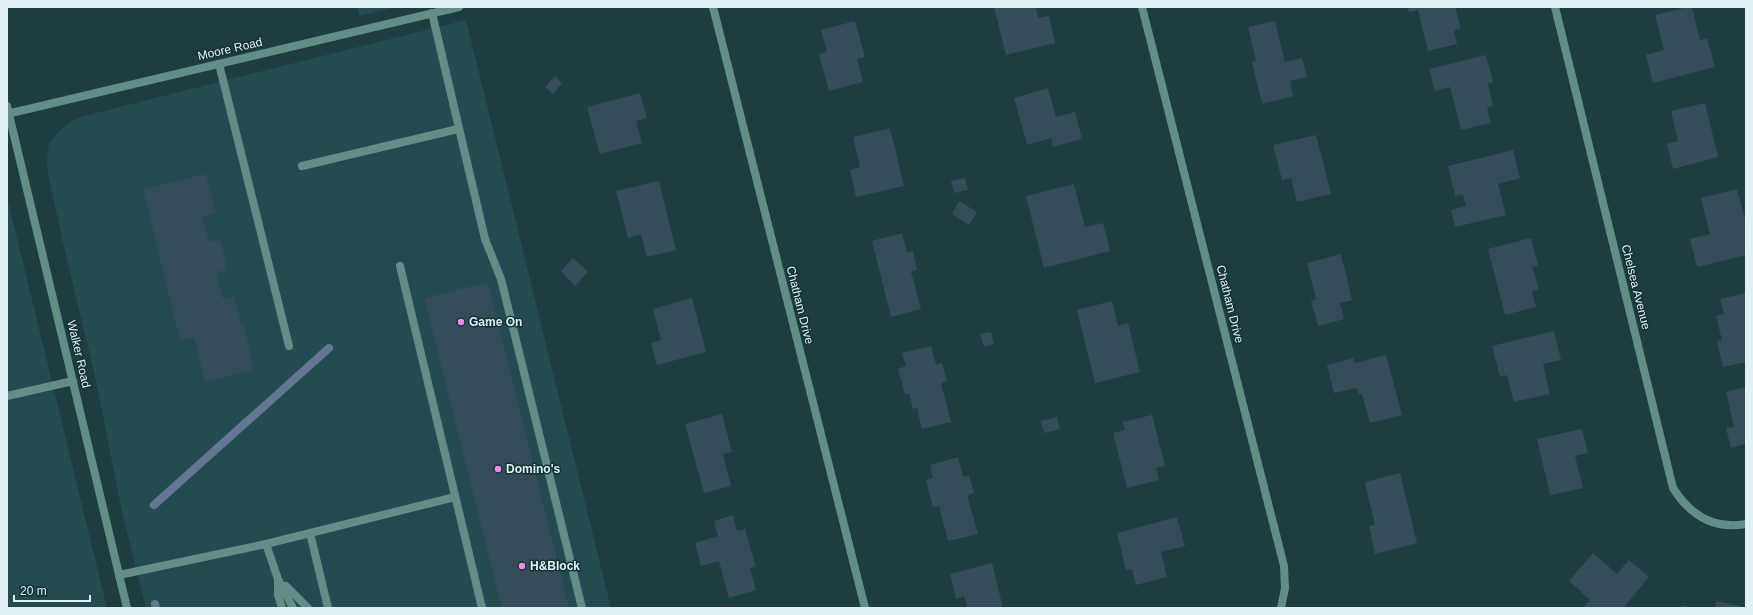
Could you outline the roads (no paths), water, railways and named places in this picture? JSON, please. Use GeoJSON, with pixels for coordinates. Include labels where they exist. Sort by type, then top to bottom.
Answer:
{"type":"FeatureCollection","features":[{"type":"Feature","properties":{"kind":"street","name":"Moore Road"},"geometry":{"type":"LineString","coordinates":[[8,111],[220,64],[459,7]]}},
{"type":"Feature","properties":{"kind":"street","name":"Chatham Drive"},"geometry":{"type":"LineString","coordinates":[[713,7],[864,608]]}},
{"type":"Feature","properties":{"kind":"street","name":"Chatham Drive"},"geometry":{"type":"LineString","coordinates":[[1142,7],[1284,566],[1286,588],[1281,608]]}},
{"type":"Feature","properties":{"kind":"street","name":"Chelsea Avenue"},"geometry":{"type":"LineString","coordinates":[[1555,7],[1673,488],[1682,502],[1694,514],[1700,517],[1714,523],[1736,526],[1746,524]]}},
{"type":"Feature","properties":{"kind":"street"},"geometry":{"type":"LineString","coordinates":[[432,14],[485,240],[501,279],[582,608]]}},
{"type":"Feature","properties":{"kind":"street"},"geometry":{"type":"LineString","coordinates":[[220,64],[289,346]]}},
{"type":"Feature","properties":{"kind":"street","name":"Walker Road"},"geometry":{"type":"LineString","coordinates":[[8,111],[127,608]]}},
{"type":"Feature","properties":{"kind":"street"},"geometry":{"type":"LineString","coordinates":[[302,166],[458,129]]}},
{"type":"Feature","properties":{"kind":"street"},"geometry":{"type":"LineString","coordinates":[[400,266],[482,608]]}},
{"type":"Feature","properties":{"kind":"street"},"geometry":{"type":"LineString","coordinates":[[7,396],[73,381]]}},
{"type":"Feature","properties":{"kind":"street"},"geometry":{"type":"LineString","coordinates":[[119,575],[266,544],[455,497]]}},
{"type":"Feature","properties":{"kind":"street"},"geometry":{"type":"LineString","coordinates":[[310,533],[328,608]]}},
{"type":"Feature","properties":{"kind":"street"},"geometry":{"type":"LineString","coordinates":[[266,544],[278,579],[293,608]]}},
{"type":"Feature","properties":{"kind":"street"},"geometry":{"type":"LineString","coordinates":[[278,579],[278,595],[282,608]]}},
{"type":"Feature","properties":{"kind":"street"},"geometry":{"type":"LineString","coordinates":[[278,579],[308,608]]}},
{"type":"Feature","properties":{"kind":"waterway"},"geometry":{"type":"LineString","coordinates":[[154,505],[329,348]]}},
{"type":"Feature","properties":{"kind":"waterway"},"geometry":{"type":"LineString","coordinates":[[155,604],[156,608]]}},
{"type":"Feature","properties":{"kind":"place","name":"Game On"},"geometry":{"type":"Point","coordinates":[461,322]}},
{"type":"Feature","properties":{"kind":"place","name":"Domino's"},"geometry":{"type":"Point","coordinates":[498,469]}},
{"type":"Feature","properties":{"kind":"place","name":"H&Block"},"geometry":{"type":"Point","coordinates":[522,566]}}]}
